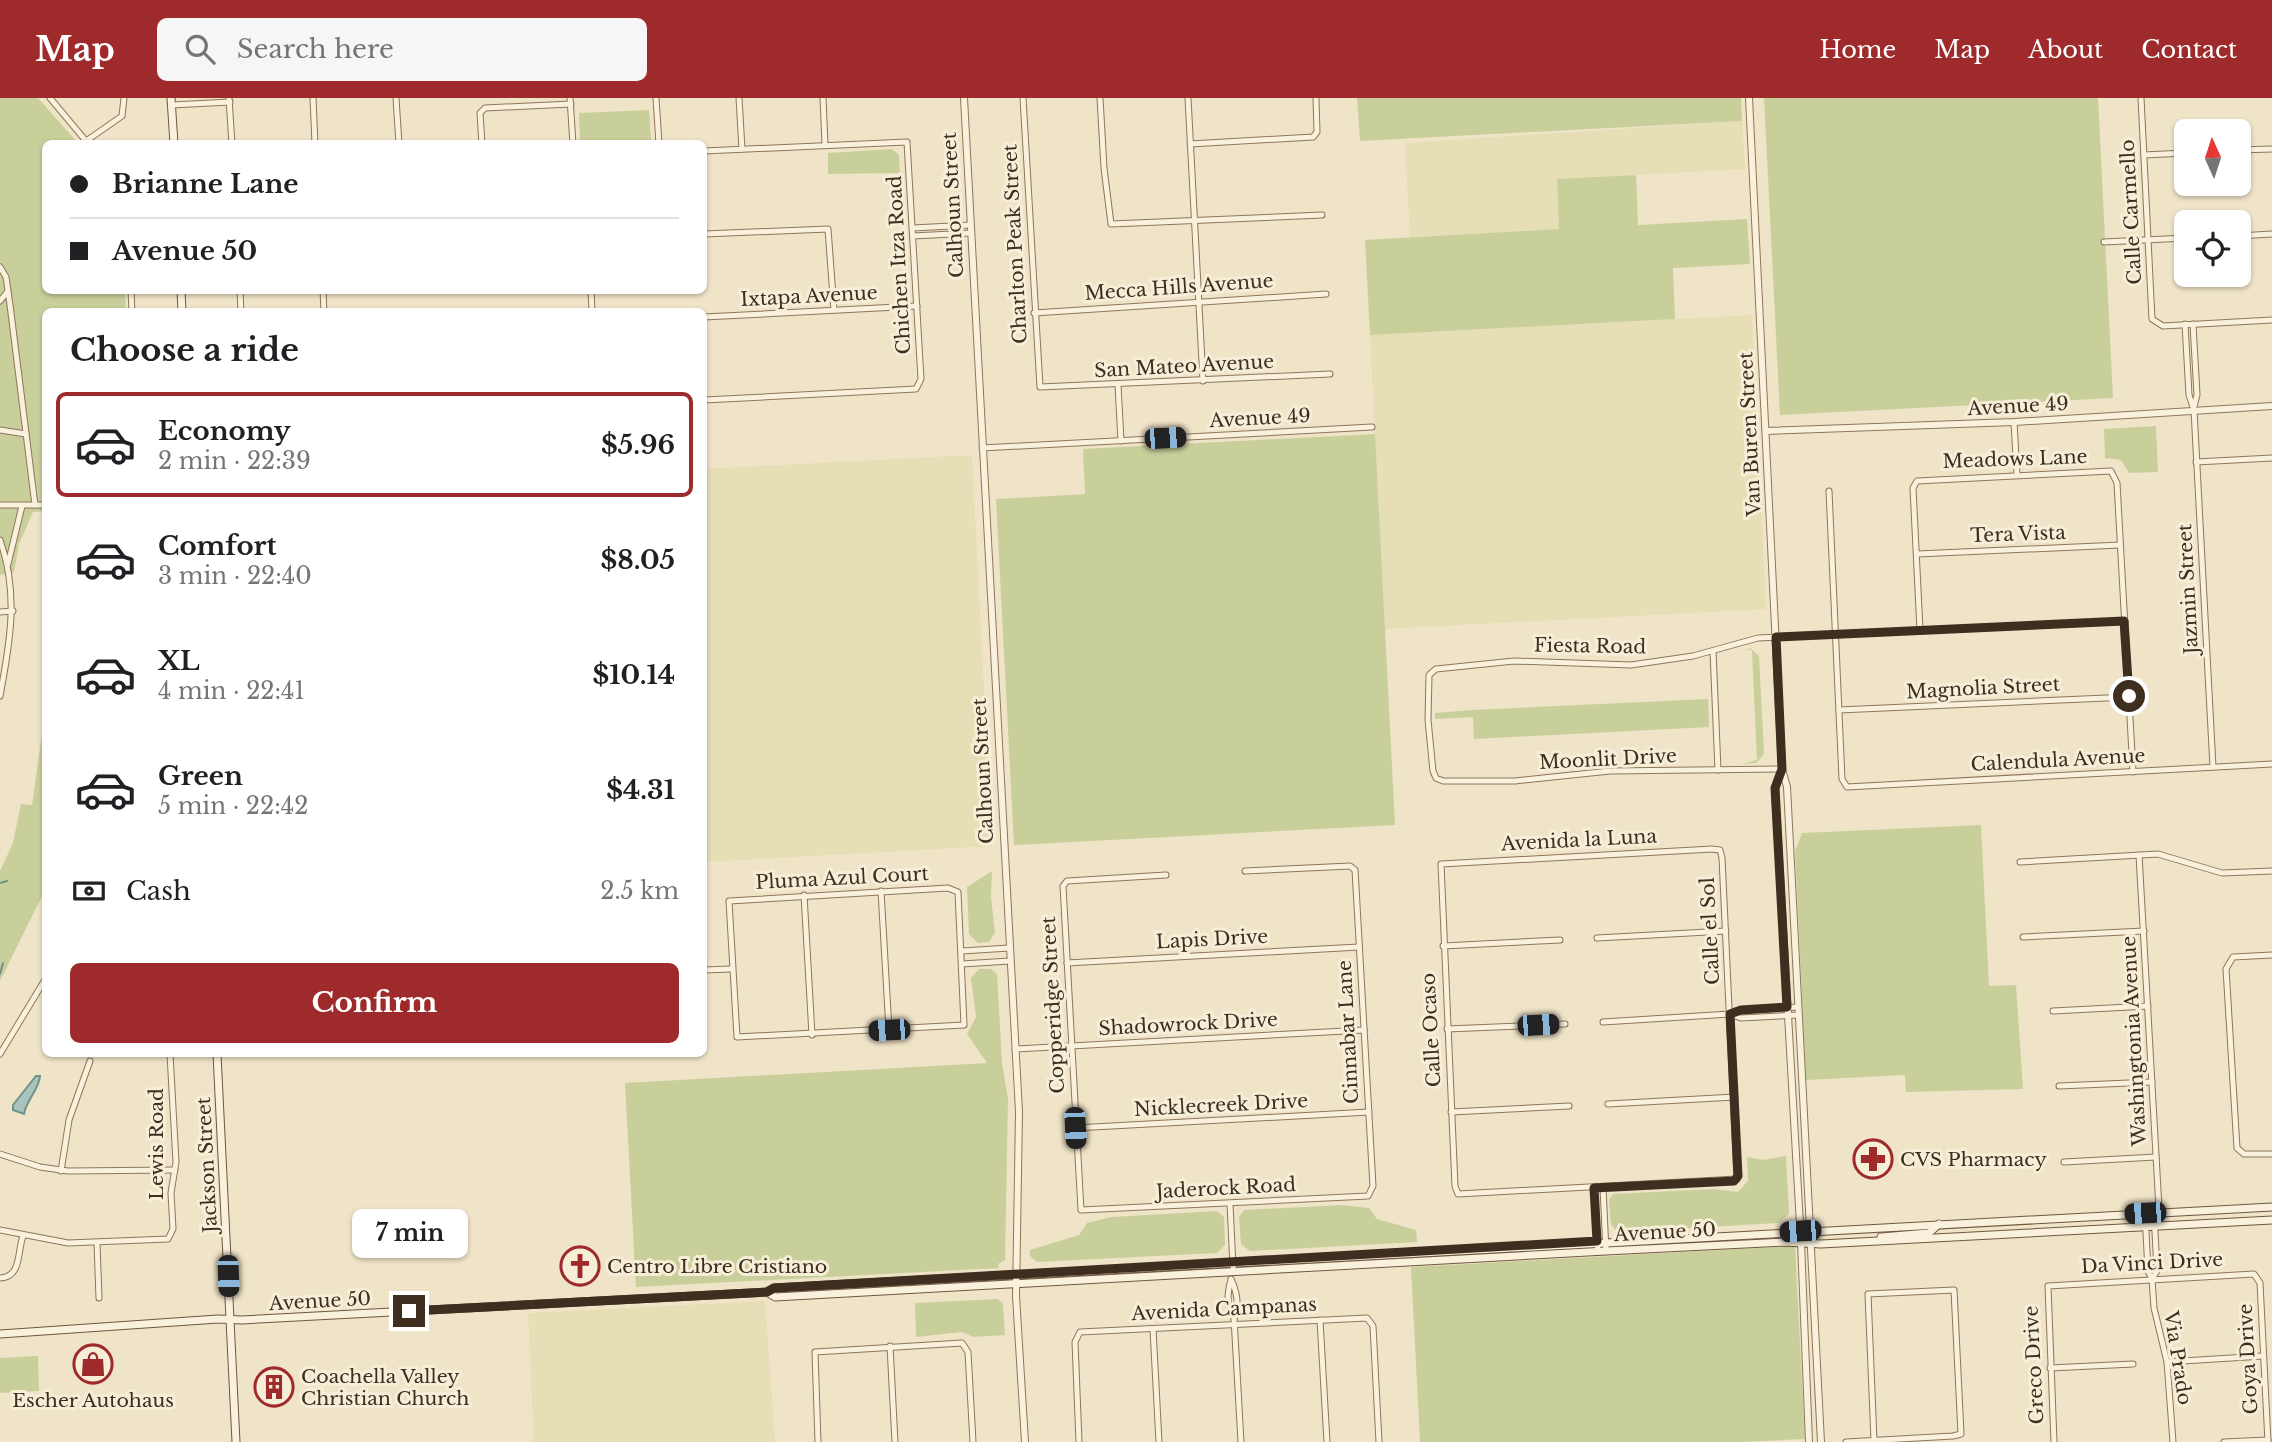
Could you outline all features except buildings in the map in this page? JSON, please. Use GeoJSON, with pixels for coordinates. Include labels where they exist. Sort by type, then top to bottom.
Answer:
{"type":"FeatureCollection","features":[{"type":"Feature","properties":{"kind":"main road"},"geometry":{"type":"LineString","coordinates":[[172,102],[174,140]]}},
{"type":"Feature","properties":{"kind":"main road","name":"Jackson Street"},"geometry":{"type":"LineString","coordinates":[[217,1057],[236,1442]]}},
{"type":"Feature","properties":{"kind":"main road","name":"Avenue 50"},"geometry":{"type":"LineString","coordinates":[[0,1334],[767,1292],[774,1288],[1233,1261],[2272,1207]]}},
{"type":"Feature","properties":{"kind":"main road","name":"Avenue 50"},"geometry":{"type":"LineString","coordinates":[[767,1292],[775,1297],[1016,1283],[1232,1276],[1602,1251],[1864,1241],[2272,1220]]}},
{"type":"Feature","properties":{"kind":"main road"},"geometry":{"type":"LineString","coordinates":[[1864,1241],[1891,1235],[1930,1233],[1939,1224],[1950,1232],[2012,1229],[2025,1233]]}},
{"type":"Feature","properties":{"kind":"street"},"geometry":{"type":"LineString","coordinates":[[50,98],[85,140]]}},
{"type":"Feature","properties":{"kind":"street"},"geometry":{"type":"LineString","coordinates":[[90,140],[122,116],[124,98]]}},
{"type":"Feature","properties":{"kind":"street"},"geometry":{"type":"LineString","coordinates":[[313,98],[315,140]]}},
{"type":"Feature","properties":{"kind":"street"},"geometry":{"type":"LineString","coordinates":[[396,98],[398,140]]}},
{"type":"Feature","properties":{"kind":"street"},"geometry":{"type":"LineString","coordinates":[[656,98],[659,140]]}},
{"type":"Feature","properties":{"kind":"street"},"geometry":{"type":"LineString","coordinates":[[739,98],[742,149]]}},
{"type":"Feature","properties":{"kind":"street"},"geometry":{"type":"LineString","coordinates":[[707,151],[825,144],[823,98]]}},
{"type":"Feature","properties":{"kind":"street","name":"Calhoun Street"},"geometry":{"type":"LineString","coordinates":[[964,98],[1020,1156],[1016,1283],[1025,1442]]}},
{"type":"Feature","properties":{"kind":"street","name":"Charlton Peak Street"},"geometry":{"type":"LineString","coordinates":[[1023,98],[1040,387]]}},
{"type":"Feature","properties":{"kind":"street"},"geometry":{"type":"LineString","coordinates":[[1100,98],[1104,168],[1111,224],[1322,215]]}},
{"type":"Feature","properties":{"kind":"street"},"geometry":{"type":"LineString","coordinates":[[1188,98],[1203,381]]}},
{"type":"Feature","properties":{"kind":"street"},"geometry":{"type":"LineString","coordinates":[[1191,144],[1316,135],[1316,98]]}},
{"type":"Feature","properties":{"kind":"street","name":"Van Buren Street"},"geometry":{"type":"LineString","coordinates":[[1749,98],[1782,769],[1787,787],[1798,1007],[1809,1442]]}},
{"type":"Feature","properties":{"kind":"street","name":"Calle Carmello"},"geometry":{"type":"LineString","coordinates":[[2141,98],[2150,309],[2155,323],[2163,326],[2185,324]]}},
{"type":"Feature","properties":{"kind":"street"},"geometry":{"type":"LineString","coordinates":[[172,102],[230,100],[232,140]]}},
{"type":"Feature","properties":{"kind":"street"},"geometry":{"type":"LineString","coordinates":[[482,140],[481,113],[485,108],[570,101],[573,140]]}},
{"type":"Feature","properties":{"kind":"street","name":"Chichen Itza Road"},"geometry":{"type":"LineString","coordinates":[[707,400],[919,387],[913,228],[906,142],[825,144]]}},
{"type":"Feature","properties":{"kind":"street"},"geometry":{"type":"LineString","coordinates":[[2251,150],[2272,149]]}},
{"type":"Feature","properties":{"kind":"street"},"geometry":{"type":"LineString","coordinates":[[2144,155],[2174,154]]}},
{"type":"Feature","properties":{"kind":"street"},"geometry":{"type":"LineString","coordinates":[[913,228],[970,229]]}},
{"type":"Feature","properties":{"kind":"street"},"geometry":{"type":"LineString","coordinates":[[707,234],[828,229],[834,310]]}},
{"type":"Feature","properties":{"kind":"street"},"geometry":{"type":"LineString","coordinates":[[913,236],[970,229]]}},
{"type":"Feature","properties":{"kind":"street"},"geometry":{"type":"LineString","coordinates":[[2251,235],[2272,234]]}},
{"type":"Feature","properties":{"kind":"street"},"geometry":{"type":"LineString","coordinates":[[2104,242],[2174,239]]}},
{"type":"Feature","properties":{"kind":"street"},"geometry":{"type":"LineString","coordinates":[[0,267],[8,291],[35,505]]}},
{"type":"Feature","properties":{"kind":"street"},"geometry":{"type":"LineString","coordinates":[[0,301],[8,291]]}},
{"type":"Feature","properties":{"kind":"street","name":"Mecca Hills Avenue"},"geometry":{"type":"LineString","coordinates":[[1034,313],[1199,300],[1326,294]]}},
{"type":"Feature","properties":{"kind":"street","name":"Ixtapa Avenue"},"geometry":{"type":"LineString","coordinates":[[707,317],[917,306]]}},
{"type":"Feature","properties":{"kind":"street"},"geometry":{"type":"LineString","coordinates":[[2194,410],[2189,396],[2185,324],[2272,320]]}},
{"type":"Feature","properties":{"kind":"street"},"geometry":{"type":"LineString","coordinates":[[2193,324],[2197,395],[2194,410]]}},
{"type":"Feature","properties":{"kind":"street","name":"San Mateo Avenue"},"geometry":{"type":"LineString","coordinates":[[1040,387],[1330,374]]}},
{"type":"Feature","properties":{"kind":"street"},"geometry":{"type":"LineString","coordinates":[[1118,385],[1121,441]]}},
{"type":"Feature","properties":{"kind":"street","name":"Avenue 49"},"geometry":{"type":"LineString","coordinates":[[1766,430],[2014,422],[2272,407]]}},
{"type":"Feature","properties":{"kind":"street","name":"Jazmin Street"},"geometry":{"type":"LineString","coordinates":[[2194,410],[2213,767]]}},
{"type":"Feature","properties":{"kind":"street"},"geometry":{"type":"LineString","coordinates":[[2014,422],[2017,475]]}},
{"type":"Feature","properties":{"kind":"street","name":"Avenue 49"},"geometry":{"type":"LineString","coordinates":[[982,448],[1372,427]]}},
{"type":"Feature","properties":{"kind":"street"},"geometry":{"type":"LineString","coordinates":[[0,430],[26,434]]}},
{"type":"Feature","properties":{"kind":"street"},"geometry":{"type":"LineString","coordinates":[[2196,462],[2272,458]]}},
{"type":"Feature","properties":{"kind":"street","name":"Meadows Lane"},"geometry":{"type":"LineString","coordinates":[[1917,554],[1913,488],[1917,481],[2105,470],[2115,474],[2120,545]]}},
{"type":"Feature","properties":{"kind":"street"},"geometry":{"type":"LineString","coordinates":[[1829,491],[1839,710]]}},
{"type":"Feature","properties":{"kind":"street"},"geometry":{"type":"LineString","coordinates":[[0,505],[42,505]]}},
{"type":"Feature","properties":{"kind":"street"},"geometry":{"type":"LineString","coordinates":[[7,567],[22,506]]}},
{"type":"Feature","properties":{"kind":"street"},"geometry":{"type":"LineString","coordinates":[[0,540],[13,611],[0,696]]}},
{"type":"Feature","properties":{"kind":"street"},"geometry":{"type":"LineString","coordinates":[[2120,545],[2133,772]]}},
{"type":"Feature","properties":{"kind":"street","name":"Tera Vista"},"geometry":{"type":"LineString","coordinates":[[1917,554],[2120,545]]}},
{"type":"Feature","properties":{"kind":"street"},"geometry":{"type":"LineString","coordinates":[[1917,554],[1920,630]]}},
{"type":"Feature","properties":{"kind":"street"},"geometry":{"type":"LineString","coordinates":[[0,612],[13,611]]}},
{"type":"Feature","properties":{"kind":"street","name":"Fiesta Road"},"geometry":{"type":"LineString","coordinates":[[1436,778],[1428,730],[1430,671],[1514,661],[1642,664],[1713,651],[1758,638],[2124,621]]}},
{"type":"Feature","properties":{"kind":"street"},"geometry":{"type":"LineString","coordinates":[[1713,651],[1718,770]]}},
{"type":"Feature","properties":{"kind":"street","name":"Magnolia Street"},"geometry":{"type":"LineString","coordinates":[[1839,710],[2129,696]]}},
{"type":"Feature","properties":{"kind":"street","name":"Calendula Avenue"},"geometry":{"type":"LineString","coordinates":[[1839,710],[1842,779],[1847,787],[2272,764]]}},
{"type":"Feature","properties":{"kind":"street","name":"Van Buren Street"},"geometry":{"type":"LineString","coordinates":[[1782,769],[1775,788],[1787,1016],[1805,1231]]}},
{"type":"Feature","properties":{"kind":"street","name":"Moonlit Drive"},"geometry":{"type":"LineString","coordinates":[[1436,778],[1443,781],[1492,782],[1610,771],[1782,769]]}},
{"type":"Feature","properties":{"kind":"street","name":"Avenida la Luna"},"geometry":{"type":"LineString","coordinates":[[1441,864],[1720,850]]}},
{"type":"Feature","properties":{"kind":"street","name":"Calle el Sol"},"geometry":{"type":"LineString","coordinates":[[1603,1188],[1737,1179],[1735,1097],[1720,850]]}},
{"type":"Feature","properties":{"kind":"street"},"geometry":{"type":"LineString","coordinates":[[2020,862],[2139,855],[2175,857],[2222,873],[2272,871]]}},
{"type":"Feature","properties":{"kind":"street","name":"Washingtonia Avenue"},"geometry":{"type":"LineString","coordinates":[[2139,855],[2157,1157],[2157,1226]]}},
{"type":"Feature","properties":{"kind":"street","name":"Calle Ocaso"},"geometry":{"type":"LineString","coordinates":[[1441,864],[1451,1112],[1455,1186],[1458,1194],[1594,1188]]}},
{"type":"Feature","properties":{"kind":"street","name":"Cinnabar Lane"},"geometry":{"type":"LineString","coordinates":[[1245,871],[1353,867],[1369,1112],[1371,1194]]}},
{"type":"Feature","properties":{"kind":"street","name":"Copperidge Street"},"geometry":{"type":"LineString","coordinates":[[1081,1210],[1066,963],[1064,882],[1166,875]]}},
{"type":"Feature","properties":{"kind":"street","name":"Pluma Azul Court"},"geometry":{"type":"LineString","coordinates":[[731,969],[729,901],[804,895],[957,889],[962,951]]}},
{"type":"Feature","properties":{"kind":"street"},"geometry":{"type":"LineString","coordinates":[[881,891],[889,1030]]}},
{"type":"Feature","properties":{"kind":"street"},"geometry":{"type":"LineString","coordinates":[[804,895],[812,1035]]}},
{"type":"Feature","properties":{"kind":"street"},"geometry":{"type":"LineString","coordinates":[[1597,938],[1726,931]]}},
{"type":"Feature","properties":{"kind":"street"},"geometry":{"type":"LineString","coordinates":[[2023,937],[2144,931]]}},
{"type":"Feature","properties":{"kind":"street"},"geometry":{"type":"LineString","coordinates":[[1443,946],[1560,940]]}},
{"type":"Feature","properties":{"kind":"street","name":"Lapis Drive"},"geometry":{"type":"LineString","coordinates":[[1066,963],[1359,947]]}},
{"type":"Feature","properties":{"kind":"street"},"geometry":{"type":"LineString","coordinates":[[707,970],[731,969],[737,1037],[964,1025],[962,951],[1009,948]]}},
{"type":"Feature","properties":{"kind":"street"},"geometry":{"type":"LineString","coordinates":[[2272,955],[2229,960],[2227,982],[2240,1152],[2272,1154]]}},
{"type":"Feature","properties":{"kind":"street"},"geometry":{"type":"LineString","coordinates":[[962,964],[1010,961]]}},
{"type":"Feature","properties":{"kind":"street"},"geometry":{"type":"LineString","coordinates":[[0,1054],[42,985]]}},
{"type":"Feature","properties":{"kind":"street"},"geometry":{"type":"LineString","coordinates":[[2053,1011],[2148,1006]]}},
{"type":"Feature","properties":{"kind":"street"},"geometry":{"type":"LineString","coordinates":[[1603,1022],[1798,1007]]}},
{"type":"Feature","properties":{"kind":"street"},"geometry":{"type":"LineString","coordinates":[[1730,1014],[1741,1018],[1798,1015]]}},
{"type":"Feature","properties":{"kind":"street"},"geometry":{"type":"LineString","coordinates":[[1447,1029],[1564,1024]]}},
{"type":"Feature","properties":{"kind":"street","name":"Shadowrock Drive"},"geometry":{"type":"LineString","coordinates":[[1015,1049],[1364,1030]]}},
{"type":"Feature","properties":{"kind":"street","name":"Lewis Road"},"geometry":{"type":"LineString","coordinates":[[97,1243],[162,1241],[172,1235],[171,1193],[176,1170],[170,1057]]}},
{"type":"Feature","properties":{"kind":"street"},"geometry":{"type":"LineString","coordinates":[[61,1171],[69,1120],[90,1061]]}},
{"type":"Feature","properties":{"kind":"street"},"geometry":{"type":"LineString","coordinates":[[2059,1086],[2152,1082]]}},
{"type":"Feature","properties":{"kind":"street"},"geometry":{"type":"LineString","coordinates":[[1608,1104],[1735,1097]]}},
{"type":"Feature","properties":{"kind":"street"},"geometry":{"type":"LineString","coordinates":[[1451,1112],[1569,1106]]}},
{"type":"Feature","properties":{"kind":"street","name":"Nicklecreek Drive"},"geometry":{"type":"LineString","coordinates":[[1075,1128],[1369,1112]]}},
{"type":"Feature","properties":{"kind":"street"},"geometry":{"type":"LineString","coordinates":[[0,1154],[61,1171],[176,1170]]}},
{"type":"Feature","properties":{"kind":"street"},"geometry":{"type":"LineString","coordinates":[[2064,1162],[2157,1157]]}},
{"type":"Feature","properties":{"kind":"street"},"geometry":{"type":"LineString","coordinates":[[1602,1241],[1594,1188],[1603,1188],[1602,1251]]}},
{"type":"Feature","properties":{"kind":"street","name":"Jaderock Road"},"geometry":{"type":"LineString","coordinates":[[1081,1210],[1230,1204],[1371,1194]]}},
{"type":"Feature","properties":{"kind":"street"},"geometry":{"type":"LineString","coordinates":[[1230,1204],[1233,1261],[1228,1290],[1229,1310],[1234,1321],[1241,1442]]}},
{"type":"Feature","properties":{"kind":"street","name":"Via Prado"},"geometry":{"type":"LineString","coordinates":[[2145,1213],[2148,1271],[2152,1279],[2154,1308],[2167,1362],[2173,1442]]}},
{"type":"Feature","properties":{"kind":"street","name":"Via Prado"},"geometry":{"type":"LineString","coordinates":[[2152,1279],[2157,1271],[2157,1226]]}},
{"type":"Feature","properties":{"kind":"street"},"geometry":{"type":"LineString","coordinates":[[0,1230],[51,1241],[97,1243],[99,1298]]}},
{"type":"Feature","properties":{"kind":"street"},"geometry":{"type":"LineString","coordinates":[[0,1278],[9,1277],[16,1270],[23,1236]]}},
{"type":"Feature","properties":{"kind":"street","name":"Van Buren Street"},"geometry":{"type":"LineString","coordinates":[[1805,1242],[1821,1442]]}},
{"type":"Feature","properties":{"kind":"street","name":"Da Vinci Drive"},"geometry":{"type":"LineString","coordinates":[[2048,1286],[2258,1275]]}},
{"type":"Feature","properties":{"kind":"street","name":"Goya Drive"},"geometry":{"type":"LineString","coordinates":[[2258,1275],[2268,1441]]}},
{"type":"Feature","properties":{"kind":"street","name":"Greco Drive"},"geometry":{"type":"LineString","coordinates":[[2048,1286],[2054,1442]]}},
{"type":"Feature","properties":{"kind":"street"},"geometry":{"type":"LineString","coordinates":[[1846,1442],[1920,1440],[1961,1434],[1954,1290],[1868,1294],[1874,1441]]}},
{"type":"Feature","properties":{"kind":"street","name":"Avenida Campanas"},"geometry":{"type":"LineString","coordinates":[[1079,1442],[1077,1334],[1234,1321],[1367,1318],[1371,1321],[1378,1442]]}},
{"type":"Feature","properties":{"kind":"street"},"geometry":{"type":"LineString","coordinates":[[1320,1320],[1327,1442]]}},
{"type":"Feature","properties":{"kind":"street"},"geometry":{"type":"LineString","coordinates":[[1153,1329],[1158,1442]]}},
{"type":"Feature","properties":{"kind":"street"},"geometry":{"type":"LineString","coordinates":[[818,1442],[815,1352],[966,1344],[972,1442]]}},
{"type":"Feature","properties":{"kind":"street"},"geometry":{"type":"LineString","coordinates":[[890,1346],[895,1442]]}},
{"type":"Feature","properties":{"kind":"street"},"geometry":{"type":"LineString","coordinates":[[2167,1362],[2263,1356]]}},
{"type":"Feature","properties":{"kind":"street"},"geometry":{"type":"LineString","coordinates":[[2050,1368],[2133,1364]]}},
{"type":"Feature","properties":{"kind":"street"},"geometry":{"type":"LineString","coordinates":[[2224,1442],[2268,1441]]}},
{"type":"Feature","properties":{"kind":"shaded area"},"geometry":{"type":"Polygon","coordinates":[[[1742,121],[1745,169],[1557,179],[1559,229],[1410,237],[1405,143],[1742,121]]]}},
{"type":"Feature","properties":{"kind":"shaded area"},"geometry":{"type":"Polygon","coordinates":[[[1752,315],[1766,609],[1385,629],[1370,335],[1752,315]]]}},
{"type":"Feature","properties":{"kind":"shaded area"},"geometry":{"type":"Polygon","coordinates":[[[972,455],[992,846],[707,862],[707,469],[972,455]]]}},
{"type":"Feature","properties":{"kind":"shaded area"},"geometry":{"type":"Polygon","coordinates":[[[765,1301],[775,1442],[534,1442],[528,1313],[765,1301]]]}},
{"type":"Feature","properties":{"kind":"green space"},"geometry":{"type":"Polygon","coordinates":[[[0,98],[38,98],[75,140],[42,140],[42,294],[125,294],[126,308],[42,308],[42,511],[33,512],[19,544],[14,572],[0,575],[0,98]]]}},
{"type":"Feature","properties":{"kind":"green space"},"geometry":{"type":"Polygon","coordinates":[[[1357,98],[1741,98],[1742,121],[1360,141],[1357,98]]]}},
{"type":"Feature","properties":{"kind":"green space"},"geometry":{"type":"Polygon","coordinates":[[[1764,98],[2098,98],[2113,398],[1780,415],[1764,98]]]}},
{"type":"Feature","properties":{"kind":"green space"},"geometry":{"type":"Polygon","coordinates":[[[649,110],[651,140],[580,140],[579,113],[649,110]]]}},
{"type":"Feature","properties":{"kind":"green space"},"geometry":{"type":"Polygon","coordinates":[[[892,149],[899,155],[900,173],[828,174],[828,153],[892,149]]]}},
{"type":"Feature","properties":{"kind":"green space"},"geometry":{"type":"Polygon","coordinates":[[[1636,175],[1638,225],[1747,219],[1750,264],[1673,268],[1675,319],[1370,335],[1365,240],[1559,229],[1557,179],[1636,175]]]}},
{"type":"Feature","properties":{"kind":"green space"},"geometry":{"type":"Polygon","coordinates":[[[2156,426],[2158,472],[2129,473],[2121,460],[2105,458],[2104,429],[2156,426]]]}},
{"type":"Feature","properties":{"kind":"green space"},"geometry":{"type":"Polygon","coordinates":[[[1375,434],[1395,825],[1014,845],[996,499],[1085,494],[1083,449],[1375,434]]]}},
{"type":"Feature","properties":{"kind":"green space"},"geometry":{"type":"Polygon","coordinates":[[[1750,648],[1759,656],[1764,754],[1756,763],[1742,764],[1757,760],[1752,651],[1749,649],[1739,653],[1750,648]]]}},
{"type":"Feature","properties":{"kind":"green space"},"geometry":{"type":"Polygon","coordinates":[[[1708,699],[1709,727],[1474,739],[1473,717],[1435,719],[1435,713],[1473,710],[1708,699]]]}},
{"type":"Feature","properties":{"kind":"green space"},"geometry":{"type":"Polygon","coordinates":[[[42,734],[42,896],[0,981],[0,871],[13,843],[21,804],[32,805],[42,734]]]}},
{"type":"Feature","properties":{"kind":"green space"},"geometry":{"type":"Polygon","coordinates":[[[1981,825],[1989,986],[2016,985],[2023,1089],[1906,1092],[1905,1075],[1806,1080],[1795,851],[1802,833],[1981,825]]]}},
{"type":"Feature","properties":{"kind":"green space"},"geometry":{"type":"Polygon","coordinates":[[[992,871],[991,897],[995,933],[989,942],[978,943],[969,934],[967,887],[992,871]]]}},
{"type":"Feature","properties":{"kind":"green space"},"geometry":{"type":"Polygon","coordinates":[[[979,969],[991,969],[997,974],[1002,1063],[1008,1099],[1005,1260],[998,1264],[999,1268],[636,1287],[625,1083],[987,1063],[967,1034],[976,1017],[971,978],[979,969]]]}},
{"type":"Feature","properties":{"kind":"green space"},"geometry":{"type":"Polygon","coordinates":[[[1786,1156],[1789,1214],[1778,1223],[1618,1232],[1611,1225],[1609,1200],[1613,1194],[1713,1189],[1738,1192],[1748,1181],[1747,1157],[1763,1160],[1786,1156]]]}},
{"type":"Feature","properties":{"kind":"green space"},"geometry":{"type":"Polygon","coordinates":[[[1341,1205],[1369,1208],[1377,1219],[1416,1230],[1417,1242],[1250,1251],[1241,1244],[1239,1217],[1244,1210],[1341,1205]]]}},
{"type":"Feature","properties":{"kind":"green space"},"geometry":{"type":"Polygon","coordinates":[[[1217,1211],[1224,1217],[1225,1245],[1217,1253],[1037,1262],[1030,1256],[1030,1250],[1079,1235],[1087,1223],[1111,1217],[1217,1211]]]}},
{"type":"Feature","properties":{"kind":"green space"},"geometry":{"type":"Polygon","coordinates":[[[1795,1246],[1805,1439],[1739,1442],[1420,1442],[1411,1267],[1795,1246]]]}},
{"type":"Feature","properties":{"kind":"green space"},"geometry":{"type":"Polygon","coordinates":[[[998,1299],[1003,1304],[1005,1335],[973,1337],[962,1332],[916,1337],[915,1303],[998,1299]]]}},
{"type":"Feature","properties":{"kind":"green space"},"geometry":{"type":"Polygon","coordinates":[[[38,1356],[39,1391],[0,1393],[0,1358],[38,1356]]]}},
{"type":"Feature","properties":{"kind":"water"},"geometry":{"type":"Polygon","coordinates":[[[36,1076],[40,1076],[39,1081],[24,1114],[13,1110],[13,1105],[36,1076]]]}},
{"type":"Feature","properties":{"kind":"waterway"},"geometry":{"type":"LineString","coordinates":[[0,883],[7,881]]}},
{"type":"Feature","properties":{"kind":"waterway"},"geometry":{"type":"LineString","coordinates":[[0,974],[3,963]]}},
{"type":"Feature","properties":{"kind":"place","name":"CVS Pharmacy"},"geometry":{"type":"Point","coordinates":[1873,1159]}},
{"type":"Feature","properties":{"kind":"place","name":"Centro Libre Cristiano"},"geometry":{"type":"Point","coordinates":[580,1266]}},
{"type":"Feature","properties":{"kind":"place","name":"Escher Autohaus"},"geometry":{"type":"Point","coordinates":[93,1364]}},
{"type":"Feature","properties":{"kind":"place","name":"Coachella Valley Christian Church"},"geometry":{"type":"Point","coordinates":[274,1387]}},
{"type":"Feature","properties":{"kind":"route"},"geometry":{"type":"LineString","coordinates":[[409,1311],[767,1292],[774,1288],[1045,1271],[1597,1241],[1594,1188],[1734,1181],[1738,1176],[1730,1014],[1741,1010],[1787,1007],[1775,788],[1782,769],[1776,637],[2124,621],[2129,696]]}}]}
